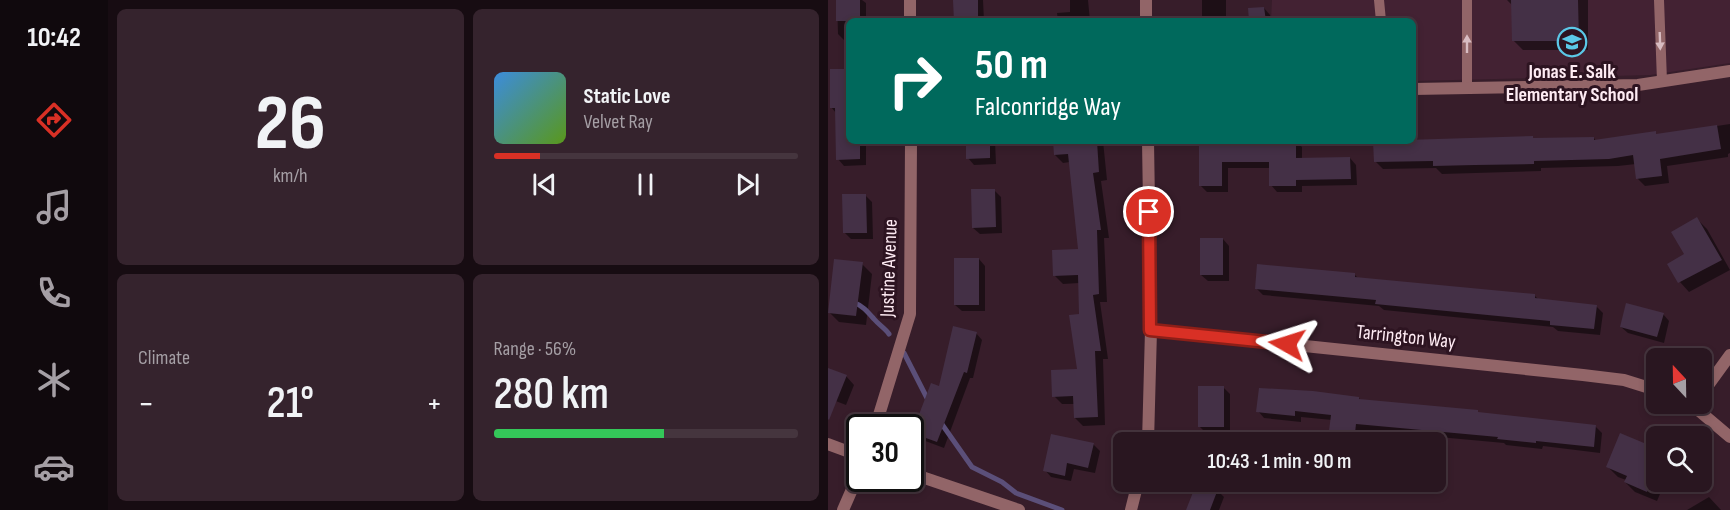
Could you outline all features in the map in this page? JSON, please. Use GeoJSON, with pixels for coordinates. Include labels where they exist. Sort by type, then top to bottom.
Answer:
{"type":"FeatureCollection","features":[{"type":"Feature","properties":{"kind":"street"},"geometry":{"type":"LineString","coordinates":[[910,0],[910,18]]}},
{"type":"Feature","properties":{"kind":"street"},"geometry":{"type":"LineString","coordinates":[[1146,0],[1146,18]]}},
{"type":"Feature","properties":{"kind":"street"},"geometry":{"type":"LineString","coordinates":[[1416,89],[1638,85],[1730,71]]}},
{"type":"Feature","properties":{"kind":"street","name":"Justine Avenue"},"geometry":{"type":"LineString","coordinates":[[879,414],[910,314],[911,144]]}},
{"type":"Feature","properties":{"kind":"street"},"geometry":{"type":"LineString","coordinates":[[1148,144],[1150,330],[1148,432]]}},
{"type":"Feature","properties":{"kind":"street","name":"Tarrington Way"},"geometry":{"type":"LineString","coordinates":[[1150,330],[1624,380],[1646,387]]}},
{"type":"Feature","properties":{"kind":"street"},"geometry":{"type":"LineString","coordinates":[[1712,379],[1730,355]]}},
{"type":"Feature","properties":{"kind":"street"},"geometry":{"type":"LineString","coordinates":[[1707,414],[1730,437]]}},
{"type":"Feature","properties":{"kind":"street"},"geometry":{"type":"LineString","coordinates":[[828,444],[846,451]]}},
{"type":"Feature","properties":{"kind":"street"},"geometry":{"type":"LineString","coordinates":[[924,478],[1019,510]]}},
{"type":"Feature","properties":{"kind":"street"},"geometry":{"type":"LineString","coordinates":[[843,510],[851,492]]}},
{"type":"Feature","properties":{"kind":"street"},"geometry":{"type":"LineString","coordinates":[[1131,510],[1136,492]]}},
{"type":"Feature","properties":{"kind":"lane"},"geometry":{"type":"LineString","coordinates":[[1380,0],[1381,18]]}},
{"type":"Feature","properties":{"kind":"lane"},"geometry":{"type":"LineString","coordinates":[[1467,0],[1467,88]]}},
{"type":"Feature","properties":{"kind":"lane"},"geometry":{"type":"LineString","coordinates":[[1659,0],[1662,81]]}},
{"type":"Feature","properties":{"kind":"shaded area","name":"Jonas E. Salk Elementary School"},"geometry":{"type":"Polygon","coordinates":[[[1272,0],[1730,0],[1730,63],[1650,75],[1416,81],[1416,18],[1271,18],[1272,0]]]}},
{"type":"Feature","properties":{"kind":"building"},"geometry":{"type":"Polygon","coordinates":[[[836,0],[860,0],[860,18],[836,21],[836,0]]]}},
{"type":"Feature","properties":{"kind":"building"},"geometry":{"type":"Polygon","coordinates":[[[953,0],[978,0],[978,18],[954,18],[953,0]]]}},
{"type":"Feature","properties":{"kind":"building"},"geometry":{"type":"Polygon","coordinates":[[[1511,0],[1578,0],[1579,41],[1512,41],[1511,0]]]}},
{"type":"Feature","properties":{"kind":"building"},"geometry":{"type":"Polygon","coordinates":[[[1264,7],[1266,18],[1249,18],[1248,8],[1264,7]]]}},
{"type":"Feature","properties":{"kind":"building"},"geometry":{"type":"Polygon","coordinates":[[[830,69],[846,69],[846,144],[860,144],[860,159],[836,160],[835,108],[830,108],[830,69]]]}},
{"type":"Feature","properties":{"kind":"building"},"geometry":{"type":"Polygon","coordinates":[[[1717,125],[1721,149],[1660,159],[1662,176],[1636,179],[1633,155],[1609,159],[1534,161],[1534,164],[1433,166],[1433,161],[1374,162],[1373,144],[1416,144],[1416,140],[1533,136],[1533,138],[1594,137],[1594,140],[1656,131],[1656,134],[1717,125]]]}},
{"type":"Feature","properties":{"kind":"building"},"geometry":{"type":"Polygon","coordinates":[[[966,144],[990,144],[990,158],[966,159],[966,144]]]}},
{"type":"Feature","properties":{"kind":"building"},"geometry":{"type":"Polygon","coordinates":[[[1053,144],[1097,144],[1099,172],[1093,173],[1101,230],[1097,230],[1099,294],[1093,295],[1101,351],[1095,351],[1098,417],[1074,418],[1073,396],[1052,397],[1051,370],[1077,369],[1069,315],[1079,314],[1078,275],[1053,276],[1052,250],[1078,249],[1068,154],[1054,155],[1053,144]]]}},
{"type":"Feature","properties":{"kind":"building"},"geometry":{"type":"Polygon","coordinates":[[[1199,144],[1296,144],[1296,158],[1350,157],[1351,179],[1296,180],[1296,186],[1269,186],[1269,162],[1222,162],[1222,186],[1199,186],[1199,144]]]}},
{"type":"Feature","properties":{"kind":"building"},"geometry":{"type":"Polygon","coordinates":[[[971,189],[995,189],[996,227],[972,228],[971,189]]]}},
{"type":"Feature","properties":{"kind":"building"},"geometry":{"type":"Polygon","coordinates":[[[842,194],[866,194],[867,233],[843,233],[842,194]]]}},
{"type":"Feature","properties":{"kind":"building"},"geometry":{"type":"Polygon","coordinates":[[[1697,217],[1722,260],[1678,283],[1667,264],[1684,254],[1671,232],[1697,217]]]}},
{"type":"Feature","properties":{"kind":"building"},"geometry":{"type":"Polygon","coordinates":[[[1200,238],[1223,238],[1223,275],[1200,275],[1200,238]]]}},
{"type":"Feature","properties":{"kind":"building"},"geometry":{"type":"Polygon","coordinates":[[[954,258],[979,258],[979,305],[954,305],[954,258]]]}},
{"type":"Feature","properties":{"kind":"building"},"geometry":{"type":"Polygon","coordinates":[[[834,259],[863,262],[856,316],[828,313],[834,259]]]}},
{"type":"Feature","properties":{"kind":"building"},"geometry":{"type":"Polygon","coordinates":[[[1257,264],[1355,273],[1355,277],[1535,294],[1535,298],[1597,305],[1594,329],[1550,325],[1550,321],[1375,304],[1376,300],[1255,289],[1257,264]]]}},
{"type":"Feature","properties":{"kind":"building"},"geometry":{"type":"Polygon","coordinates":[[[1626,303],[1664,313],[1657,337],[1620,327],[1626,303]]]}},
{"type":"Feature","properties":{"kind":"building"},"geometry":{"type":"Polygon","coordinates":[[[953,326],[977,332],[967,373],[964,372],[937,442],[924,437],[924,414],[919,414],[931,383],[939,386],[953,326]]]}},
{"type":"Feature","properties":{"kind":"building"},"geometry":{"type":"Polygon","coordinates":[[[828,368],[847,375],[829,420],[828,419],[828,368]]]}},
{"type":"Feature","properties":{"kind":"building"},"geometry":{"type":"Polygon","coordinates":[[[1198,386],[1224,386],[1224,427],[1198,427],[1198,386]]]}},
{"type":"Feature","properties":{"kind":"building"},"geometry":{"type":"Polygon","coordinates":[[[1259,388],[1313,391],[1359,397],[1359,399],[1478,410],[1478,412],[1596,425],[1594,447],[1356,424],[1355,432],[1329,432],[1331,415],[1295,411],[1295,416],[1256,412],[1259,388]]]}},
{"type":"Feature","properties":{"kind":"building"},"geometry":{"type":"Polygon","coordinates":[[[1620,433],[1646,444],[1646,492],[1624,482],[1627,476],[1606,467],[1620,433]]]}},
{"type":"Feature","properties":{"kind":"building"},"geometry":{"type":"Polygon","coordinates":[[[1051,434],[1094,443],[1088,468],[1067,463],[1065,476],[1043,471],[1051,434]]]}},
{"type":"Feature","properties":{"kind":"building"},"geometry":{"type":"Polygon","coordinates":[[[1193,492],[1217,492],[1210,510],[1186,510],[1193,492]]]}},
{"type":"Feature","properties":{"kind":"waterway"},"geometry":{"type":"LineString","coordinates":[[853,302],[865,309],[889,334]]}},
{"type":"Feature","properties":{"kind":"waterway"},"geometry":{"type":"LineString","coordinates":[[904,353],[929,402]]}},
{"type":"Feature","properties":{"kind":"waterway"},"geometry":{"type":"LineString","coordinates":[[939,420],[972,467],[1002,482],[1016,493],[1062,510]]}},
{"type":"Feature","properties":{"kind":"place","name":"Jonas E. Salk Elementary School"},"geometry":{"type":"Point","coordinates":[1572,42]}},
{"type":"Feature","properties":{"kind":"route"},"geometry":{"type":"LineString","coordinates":[[1149,212],[1150,330],[1287,344]]}}]}
